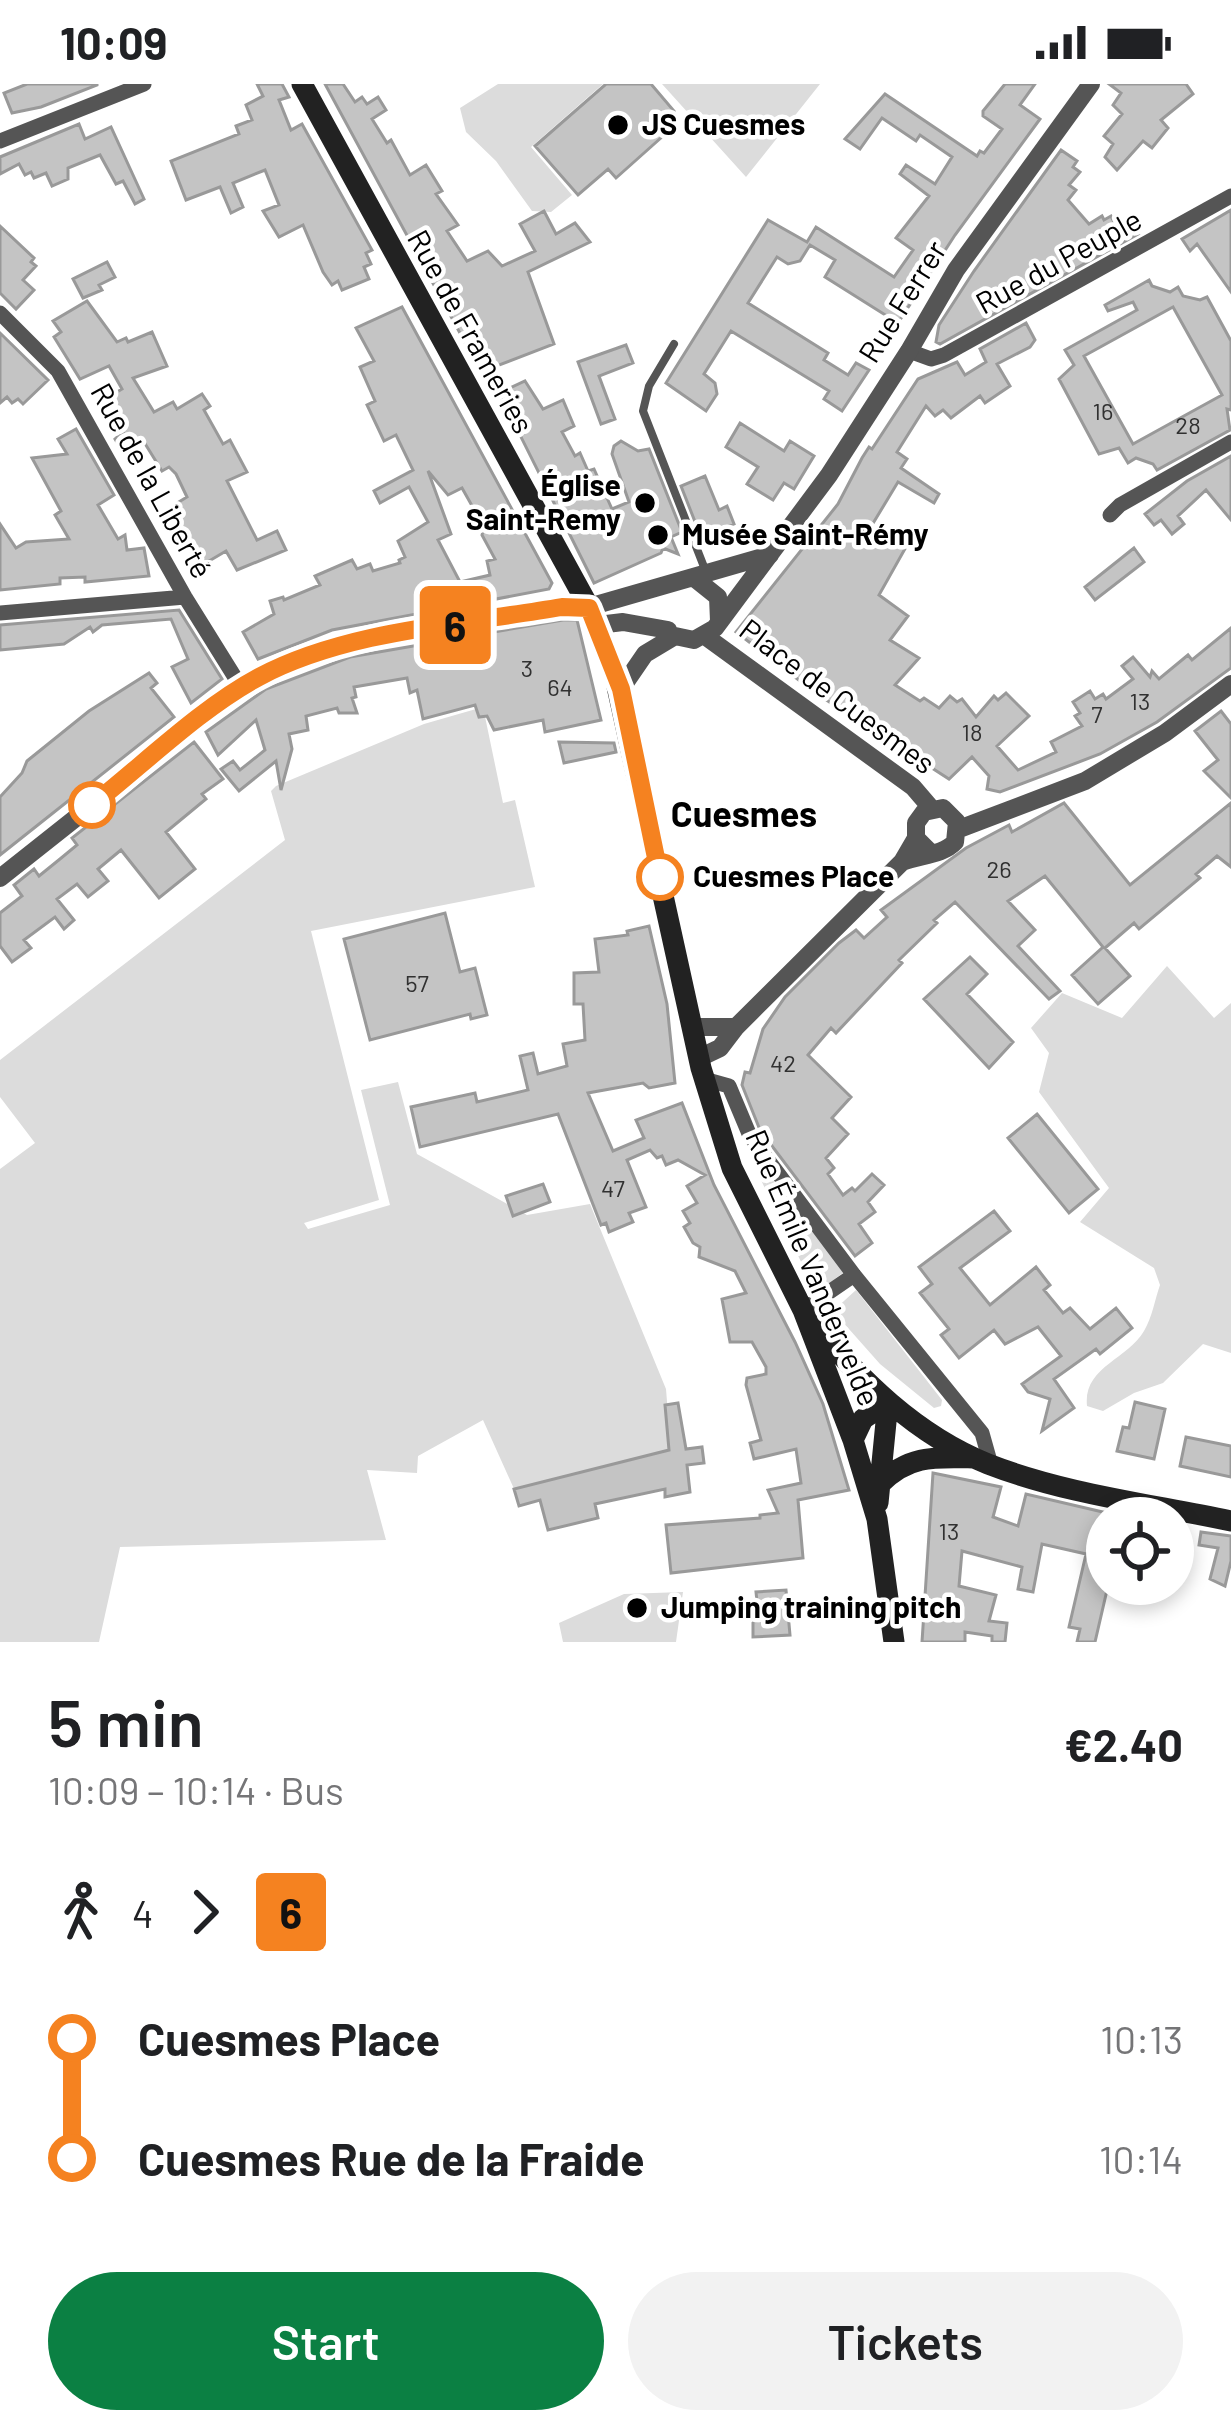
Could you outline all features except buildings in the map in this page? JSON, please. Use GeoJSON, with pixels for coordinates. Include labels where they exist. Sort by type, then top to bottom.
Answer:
{"type":"FeatureCollection","features":[{"type":"Feature","properties":{"kind":"main road","name":"Rue de Frameries"},"geometry":{"type":"LineString","coordinates":[[302,84],[593,616]]}},
{"type":"Feature","properties":{"kind":"main road"},"geometry":{"type":"LineString","coordinates":[[593,616],[621,689],[701,1068]]}},
{"type":"Feature","properties":{"kind":"main road","name":"Rue Émile Vandervelde"},"geometry":{"type":"LineString","coordinates":[[701,1068],[733,1168],[803,1310],[853,1440],[877,1519],[894,1642]]}},
{"type":"Feature","properties":{"kind":"main road"},"geometry":{"type":"LineString","coordinates":[[803,1310],[888,1402],[984,1462],[1042,1481],[1231,1520]]}},
{"type":"Feature","properties":{"kind":"main road"},"geometry":{"type":"LineString","coordinates":[[853,1440],[863,1419],[888,1402]]}},
{"type":"Feature","properties":{"kind":"main road"},"geometry":{"type":"LineString","coordinates":[[877,1519],[888,1402]]}},
{"type":"Feature","properties":{"kind":"main road"},"geometry":{"type":"LineString","coordinates":[[880,1484],[897,1467],[916,1458],[984,1462]]}},
{"type":"Feature","properties":{"kind":"street"},"geometry":{"type":"LineString","coordinates":[[0,141],[144,84]]}},
{"type":"Feature","properties":{"kind":"street","name":"Rue Ferrer"},"geometry":{"type":"LineString","coordinates":[[719,621],[829,475],[956,270],[1091,84]]}},
{"type":"Feature","properties":{"kind":"street","name":"Rue du Peuple"},"geometry":{"type":"LineString","coordinates":[[909,351],[931,359],[944,355],[1231,196]]}},
{"type":"Feature","properties":{"kind":"street","name":"Rue de la Liberté"},"geometry":{"type":"LineString","coordinates":[[0,313],[58,371],[241,687]]}},
{"type":"Feature","properties":{"kind":"street"},"geometry":{"type":"LineString","coordinates":[[1110,515],[1231,442]]}},
{"type":"Feature","properties":{"kind":"street"},"geometry":{"type":"LineString","coordinates":[[0,878],[241,687],[289,663],[346,644],[562,607],[593,616],[664,587],[770,555]]}},
{"type":"Feature","properties":{"kind":"street","name":"Place de Cuesmes"},"geometry":{"type":"LineString","coordinates":[[593,616],[694,640],[705,636],[719,621],[718,597],[700,576]]}},
{"type":"Feature","properties":{"kind":"street"},"geometry":{"type":"LineString","coordinates":[[621,689],[645,653],[672,633],[662,609],[664,587]]}},
{"type":"Feature","properties":{"kind":"street"},"geometry":{"type":"LineString","coordinates":[[0,613],[185,597]]}},
{"type":"Feature","properties":{"kind":"street","name":"Place de Cuesmes"},"geometry":{"type":"LineString","coordinates":[[705,636],[913,788],[932,808],[950,812],[959,829]]}},
{"type":"Feature","properties":{"kind":"street"},"geometry":{"type":"LineString","coordinates":[[923,845],[952,846],[959,829],[1085,781],[1165,734],[1231,684]]}},
{"type":"Feature","properties":{"kind":"street","name":"Place de Cuesmes"},"geometry":{"type":"LineString","coordinates":[[736,1028],[923,845],[916,823],[932,808]]}},
{"type":"Feature","properties":{"kind":"street"},"geometry":{"type":"LineString","coordinates":[[691,1027],[736,1028]]}},
{"type":"Feature","properties":{"kind":"street"},"geometry":{"type":"LineString","coordinates":[[736,1028],[701,1068],[730,1087],[750,1136],[854,1275],[982,1433],[984,1462]]}},
{"type":"Feature","properties":{"kind":"street"},"geometry":{"type":"LineString","coordinates":[[803,1310],[854,1275]]}},
{"type":"Feature","properties":{"kind":"lane"},"geometry":{"type":"LineString","coordinates":[[674,344],[649,386],[643,411],[700,576]]}},
{"type":"Feature","properties":{"kind":"shaded area"},"geometry":{"type":"Polygon","coordinates":[[[498,84],[603,84],[531,147],[572,195],[551,212],[532,211],[496,161],[466,132],[460,108],[498,84]]]}},
{"type":"Feature","properties":{"kind":"shaded area"},"geometry":{"type":"Polygon","coordinates":[[[662,84],[820,84],[746,177],[662,84]]]}},
{"type":"Feature","properties":{"kind":"shaded area"},"geometry":{"type":"Polygon","coordinates":[[[483,707],[503,803],[515,800],[535,887],[311,931],[379,1200],[304,1223],[308,1229],[390,1205],[361,1090],[398,1082],[417,1154],[527,1215],[590,1204],[666,1389],[671,1451],[515,1491],[483,1420],[418,1456],[417,1473],[367,1470],[386,1540],[120,1547],[99,1642],[0,1642],[0,1169],[35,1143],[0,1097],[0,1060],[285,840],[271,791],[276,786],[424,724],[483,707]]]}},
{"type":"Feature","properties":{"kind":"shaded area"},"geometry":{"type":"Polygon","coordinates":[[[1167,966],[1214,1018],[1231,1003],[1231,1353],[1203,1344],[1163,1383],[1103,1411],[1087,1406],[1092,1382],[1137,1341],[1160,1285],[1154,1268],[1080,1222],[1109,1188],[1039,1092],[1049,1053],[1031,1028],[1062,993],[1122,1018],[1167,966]]]}},
{"type":"Feature","properties":{"kind":"shaded area"},"geometry":{"type":"Polygon","coordinates":[[[765,1170],[844,1272],[823,1288],[816,1288],[807,1274],[758,1174],[765,1170]]]}},
{"type":"Feature","properties":{"kind":"shaded area"},"geometry":{"type":"Polygon","coordinates":[[[856,1290],[942,1400],[941,1406],[934,1408],[880,1364],[833,1311],[856,1290]]]}},
{"type":"Feature","properties":{"kind":"shaded area","name":"Jumping training pitch"},"geometry":{"type":"Polygon","coordinates":[[[683,1592],[676,1642],[563,1642],[559,1623],[624,1594],[683,1592]]]}},
{"type":"Feature","properties":{"kind":"bus line","name":"6"},"geometry":{"type":"LineString","coordinates":[[92,805],[241,687],[289,663],[346,644],[562,607],[589,608],[621,689],[660,877]]}},
{"type":"Feature","properties":{"kind":"place","name":"JS Cuesmes"},"geometry":{"type":"Point","coordinates":[618,125]}},
{"type":"Feature","properties":{"kind":"place","name":"Église Saint-Remy"},"geometry":{"type":"Point","coordinates":[645,503]}},
{"type":"Feature","properties":{"kind":"place","name":"Musée Saint-Rémy"},"geometry":{"type":"Point","coordinates":[658,535]}},
{"type":"Feature","properties":{"kind":"place","name":"Cuesmes Place"},"geometry":{"type":"Point","coordinates":[660,877]}},
{"type":"Feature","properties":{"kind":"place","name":"Jumping training pitch"},"geometry":{"type":"Point","coordinates":[637,1608]}},
{"type":"Feature","properties":{"kind":"district","name":"Cuesmes"},"geometry":{"type":"Point","coordinates":[744,814]}}]}
